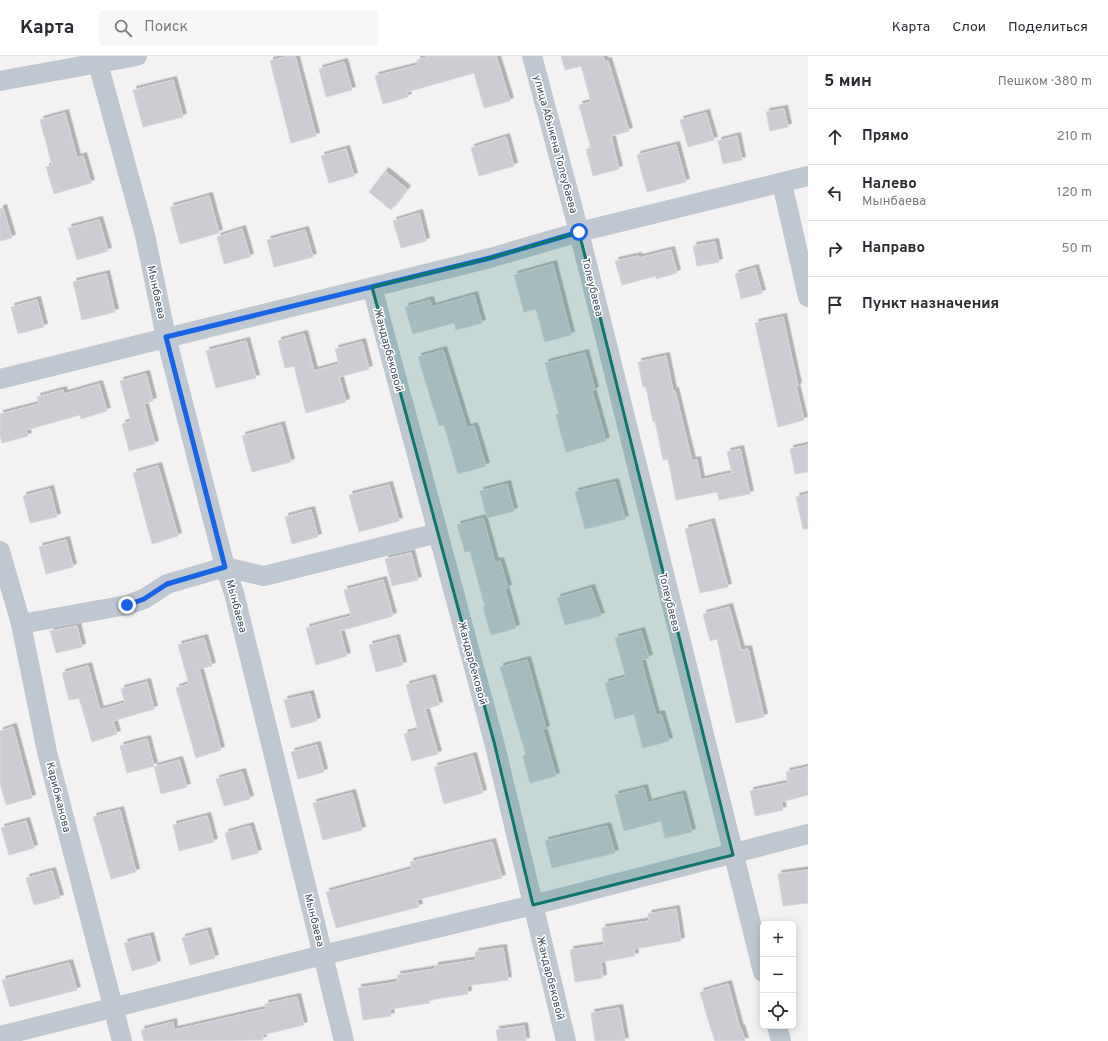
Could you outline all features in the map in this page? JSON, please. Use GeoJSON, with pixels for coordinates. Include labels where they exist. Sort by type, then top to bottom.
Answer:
{"type":"FeatureCollection","features":[{"type":"Feature","properties":{"kind":"street"},"geometry":{"type":"LineString","coordinates":[[0,82],[97,59],[137,56]]}},
{"type":"Feature","properties":{"kind":"street","name":"улица Абыкена Толеубаева"},"geometry":{"type":"LineString","coordinates":[[532,56],[579,232]]}},
{"type":"Feature","properties":{"kind":"street","name":"Мынбаева"},"geometry":{"type":"LineString","coordinates":[[97,59],[146,235],[166,337],[225,567],[234,593],[344,1041]]}},
{"type":"Feature","properties":{"kind":"street"},"geometry":{"type":"LineString","coordinates":[[0,380],[166,337],[490,258],[579,232],[808,176]]}},
{"type":"Feature","properties":{"kind":"street"},"geometry":{"type":"LineString","coordinates":[[782,183],[808,297]]}},
{"type":"Feature","properties":{"kind":"street","name":"Толеубаева"},"geometry":{"type":"LineString","coordinates":[[579,232],[760,960]]}},
{"type":"Feature","properties":{"kind":"street","name":"Жандарбековой"},"geometry":{"type":"LineString","coordinates":[[372,287],[494,742],[566,1041]]}},
{"type":"Feature","properties":{"kind":"street"},"geometry":{"type":"LineString","coordinates":[[21,624],[127,605],[144,599],[167,584],[225,567],[264,576],[438,533]]}},
{"type":"Feature","properties":{"kind":"street","name":"Карибжанова"},"geometry":{"type":"LineString","coordinates":[[0,551],[21,624],[47,752],[122,1041]]}},
{"type":"Feature","properties":{"kind":"street"},"geometry":{"type":"LineString","coordinates":[[0,1036],[733,855],[808,834]]}},
{"type":"Feature","properties":{"kind":"street"},"geometry":{"type":"LineString","coordinates":[[778,1029],[781,1041]]}},
{"type":"Feature","properties":{"kind":"highlighted area"},"geometry":{"type":"Polygon","coordinates":[[[579,232],[733,855],[533,905],[494,742],[372,287],[490,258],[579,232]]]}},
{"type":"Feature","properties":{"kind":"building"},"geometry":{"type":"Polygon","coordinates":[[[288,56],[295,56],[316,136],[291,143],[270,61],[288,56]]]}},
{"type":"Feature","properties":{"kind":"building"},"geometry":{"type":"Polygon","coordinates":[[[430,56],[496,56],[510,101],[484,108],[474,73],[407,92],[408,97],[383,104],[375,76],[419,65],[417,60],[430,56]]]}},
{"type":"Feature","properties":{"kind":"building"},"geometry":{"type":"Polygon","coordinates":[[[561,56],[603,56],[605,62],[608,61],[629,131],[611,136],[619,169],[593,176],[586,149],[591,148],[579,105],[591,102],[581,66],[565,70],[561,56]]]}},
{"type":"Feature","properties":{"kind":"building"},"geometry":{"type":"Polygon","coordinates":[[[344,62],[352,90],[326,97],[319,69],[344,62]]]}},
{"type":"Feature","properties":{"kind":"building"},"geometry":{"type":"Polygon","coordinates":[[[173,80],[183,117],[143,127],[133,90],[173,80]]]}},
{"type":"Feature","properties":{"kind":"building"},"geometry":{"type":"Polygon","coordinates":[[[784,109],[788,127],[770,131],[766,112],[784,109]]]}},
{"type":"Feature","properties":{"kind":"building"},"geometry":{"type":"Polygon","coordinates":[[[65,113],[77,158],[83,156],[91,183],[54,194],[46,167],[52,165],[40,120],[65,113]]]}},
{"type":"Feature","properties":{"kind":"building"},"geometry":{"type":"Polygon","coordinates":[[[706,113],[714,140],[688,147],[680,120],[706,113]]]}},
{"type":"Feature","properties":{"kind":"building"},"geometry":{"type":"Polygon","coordinates":[[[737,136],[742,160],[723,164],[718,141],[737,136]]]}},
{"type":"Feature","properties":{"kind":"building"},"geometry":{"type":"Polygon","coordinates":[[[506,137],[514,166],[479,176],[471,148],[506,137]]]}},
{"type":"Feature","properties":{"kind":"building"},"geometry":{"type":"Polygon","coordinates":[[[676,145],[686,182],[647,192],[637,155],[676,145]]]}},
{"type":"Feature","properties":{"kind":"building"},"geometry":{"type":"Polygon","coordinates":[[[346,149],[354,176],[329,183],[321,156],[346,149]]]}},
{"type":"Feature","properties":{"kind":"building"},"geometry":{"type":"Polygon","coordinates":[[[385,171],[407,189],[391,210],[369,192],[385,171]]]}},
{"type":"Feature","properties":{"kind":"building"},"geometry":{"type":"Polygon","coordinates":[[[209,196],[219,233],[180,244],[170,207],[209,196]]]}},
{"type":"Feature","properties":{"kind":"building"},"geometry":{"type":"Polygon","coordinates":[[[3,208],[12,238],[0,241],[0,209],[3,208]]]}},
{"type":"Feature","properties":{"kind":"building"},"geometry":{"type":"Polygon","coordinates":[[[419,213],[426,241],[401,248],[393,221],[419,213]]]}},
{"type":"Feature","properties":{"kind":"building"},"geometry":{"type":"Polygon","coordinates":[[[99,220],[108,251],[77,260],[68,228],[99,220]]]}},
{"type":"Feature","properties":{"kind":"building"},"geometry":{"type":"Polygon","coordinates":[[[242,229],[250,257],[224,264],[217,237],[242,229]]]}},
{"type":"Feature","properties":{"kind":"building"},"geometry":{"type":"Polygon","coordinates":[[[305,230],[313,257],[274,267],[267,240],[305,230]]]}},
{"type":"Feature","properties":{"kind":"building"},"geometry":{"type":"Polygon","coordinates":[[[715,242],[719,262],[697,266],[693,246],[715,242]]]}},
{"type":"Feature","properties":{"kind":"building"},"geometry":{"type":"Polygon","coordinates":[[[671,250],[677,273],[656,279],[656,276],[622,285],[615,261],[638,256],[639,258],[671,250]]]}},
{"type":"Feature","properties":{"kind":"building"},"geometry":{"type":"Polygon","coordinates":[[[553,264],[571,335],[545,342],[536,309],[524,312],[514,275],[553,264]]]}},
{"type":"Feature","properties":{"kind":"building"},"geometry":{"type":"Polygon","coordinates":[[[755,268],[762,293],[741,299],[735,274],[755,268]]]}},
{"type":"Feature","properties":{"kind":"building"},"geometry":{"type":"Polygon","coordinates":[[[106,274],[115,312],[82,320],[73,282],[106,274]]]}},
{"type":"Feature","properties":{"kind":"building"},"geometry":{"type":"Polygon","coordinates":[[[474,295],[482,323],[456,330],[454,323],[413,334],[405,307],[430,300],[432,307],[474,295]]]}},
{"type":"Feature","properties":{"kind":"building"},"geometry":{"type":"Polygon","coordinates":[[[37,300],[44,327],[18,334],[11,307],[37,300]]]}},
{"type":"Feature","properties":{"kind":"building"},"geometry":{"type":"Polygon","coordinates":[[[783,317],[798,386],[796,387],[804,420],[778,427],[755,323],[783,317]]]}},
{"type":"Feature","properties":{"kind":"building"},"geometry":{"type":"Polygon","coordinates":[[[304,334],[314,371],[339,364],[335,349],[362,342],[369,369],[339,377],[346,402],[306,413],[294,366],[285,368],[278,341],[304,334]]]}},
{"type":"Feature","properties":{"kind":"building"},"geometry":{"type":"Polygon","coordinates":[[[246,341],[256,378],[216,388],[206,351],[246,341]]]}},
{"type":"Feature","properties":{"kind":"building"},"geometry":{"type":"Polygon","coordinates":[[[443,350],[467,428],[474,426],[486,466],[458,474],[444,425],[439,426],[418,357],[443,350]]]}},
{"type":"Feature","properties":{"kind":"building"},"geometry":{"type":"Polygon","coordinates":[[[585,353],[595,390],[592,391],[606,441],[566,452],[556,415],[559,414],[545,363],[585,353]]]}},
{"type":"Feature","properties":{"kind":"building"},"geometry":{"type":"Polygon","coordinates":[[[666,356],[673,391],[675,391],[692,461],[697,460],[701,480],[732,473],[727,452],[740,449],[750,494],[719,500],[717,492],[676,500],[668,459],[663,460],[655,421],[653,422],[646,387],[643,387],[638,362],[666,356]]]}},
{"type":"Feature","properties":{"kind":"building"},"geometry":{"type":"Polygon","coordinates":[[[146,374],[153,401],[144,404],[155,444],[129,451],[122,424],[131,421],[120,381],[146,374]]]}},
{"type":"Feature","properties":{"kind":"building"},"geometry":{"type":"Polygon","coordinates":[[[99,384],[107,411],[81,419],[80,415],[26,430],[28,436],[2,443],[0,435],[0,414],[39,404],[37,397],[63,390],[64,394],[99,384]]]}},
{"type":"Feature","properties":{"kind":"building"},"geometry":{"type":"Polygon","coordinates":[[[281,425],[291,462],[252,472],[242,436],[281,425]]]}},
{"type":"Feature","properties":{"kind":"building"},"geometry":{"type":"Polygon","coordinates":[[[808,445],[808,472],[795,474],[790,449],[808,445]]]}},
{"type":"Feature","properties":{"kind":"building"},"geometry":{"type":"Polygon","coordinates":[[[158,466],[178,536],[152,544],[133,473],[158,466]]]}},
{"type":"Feature","properties":{"kind":"building"},"geometry":{"type":"Polygon","coordinates":[[[615,482],[625,519],[585,529],[575,492],[615,482]]]}},
{"type":"Feature","properties":{"kind":"building"},"geometry":{"type":"Polygon","coordinates":[[[507,484],[514,511],[487,518],[480,491],[507,484]]]}},
{"type":"Feature","properties":{"kind":"building"},"geometry":{"type":"Polygon","coordinates":[[[389,485],[399,521],[359,532],[349,495],[389,485]]]}},
{"type":"Feature","properties":{"kind":"building"},"geometry":{"type":"Polygon","coordinates":[[[50,489],[57,517],[30,523],[23,496],[50,489]]]}},
{"type":"Feature","properties":{"kind":"building"},"geometry":{"type":"Polygon","coordinates":[[[808,494],[808,529],[803,529],[796,497],[808,494]]]}},
{"type":"Feature","properties":{"kind":"building"},"geometry":{"type":"Polygon","coordinates":[[[311,510],[318,537],[292,544],[285,517],[311,510]]]}},
{"type":"Feature","properties":{"kind":"building"},"geometry":{"type":"Polygon","coordinates":[[[483,518],[495,562],[500,561],[508,588],[505,589],[516,628],[491,635],[470,551],[465,552],[457,525],[483,518]]]}},
{"type":"Feature","properties":{"kind":"building"},"geometry":{"type":"Polygon","coordinates":[[[711,522],[728,587],[700,593],[685,529],[711,522]]]}},
{"type":"Feature","properties":{"kind":"building"},"geometry":{"type":"Polygon","coordinates":[[[66,540],[73,567],[46,574],[39,547],[66,540]]]}},
{"type":"Feature","properties":{"kind":"building"},"geometry":{"type":"Polygon","coordinates":[[[411,553],[418,580],[392,586],[385,559],[411,553]]]}},
{"type":"Feature","properties":{"kind":"building"},"geometry":{"type":"Polygon","coordinates":[[[383,580],[393,616],[340,631],[347,656],[316,665],[306,628],[351,616],[344,590],[383,580]]]}},
{"type":"Feature","properties":{"kind":"building"},"geometry":{"type":"Polygon","coordinates":[[[591,588],[601,616],[565,625],[557,598],[591,588]]]}},
{"type":"Feature","properties":{"kind":"building"},"geometry":{"type":"Polygon","coordinates":[[[729,607],[741,650],[748,649],[764,717],[736,723],[717,639],[710,641],[703,614],[729,607]]]}},
{"type":"Feature","properties":{"kind":"building"},"geometry":{"type":"Polygon","coordinates":[[[77,626],[82,647],[56,653],[50,631],[77,626]]]}},
{"type":"Feature","properties":{"kind":"building"},"geometry":{"type":"Polygon","coordinates":[[[641,631],[649,658],[641,660],[656,715],[661,714],[669,741],[643,748],[634,714],[615,719],[605,683],[626,677],[615,638],[641,631]]]}},
{"type":"Feature","properties":{"kind":"building"},"geometry":{"type":"Polygon","coordinates":[[[204,638],[212,666],[199,669],[221,750],[196,758],[176,688],[189,684],[178,645],[204,638]]]}},
{"type":"Feature","properties":{"kind":"building"},"geometry":{"type":"Polygon","coordinates":[[[396,638],[403,665],[376,672],[369,645],[396,638]]]}},
{"type":"Feature","properties":{"kind":"building"},"geometry":{"type":"Polygon","coordinates":[[[527,660],[546,729],[543,730],[556,776],[530,783],[523,756],[526,755],[500,667],[527,660]]]}},
{"type":"Feature","properties":{"kind":"building"},"geometry":{"type":"Polygon","coordinates":[[[88,666],[100,710],[125,703],[121,689],[147,682],[154,709],[113,721],[117,734],[92,742],[79,698],[69,700],[62,673],[88,666]]]}},
{"type":"Feature","properties":{"kind":"building"},"geometry":{"type":"Polygon","coordinates":[[[432,678],[439,705],[425,709],[438,754],[412,761],[404,734],[418,730],[406,685],[432,678]]]}},
{"type":"Feature","properties":{"kind":"building"},"geometry":{"type":"Polygon","coordinates":[[[310,694],[317,721],[291,728],[284,700],[310,694]]]}},
{"type":"Feature","properties":{"kind":"building"},"geometry":{"type":"Polygon","coordinates":[[[13,727],[32,798],[6,805],[0,783],[0,731],[13,727]]]}},
{"type":"Feature","properties":{"kind":"building"},"geometry":{"type":"Polygon","coordinates":[[[147,739],[154,766],[127,773],[120,746],[147,739]]]}},
{"type":"Feature","properties":{"kind":"building"},"geometry":{"type":"Polygon","coordinates":[[[317,745],[324,772],[298,779],[291,752],[317,745]]]}},
{"type":"Feature","properties":{"kind":"building"},"geometry":{"type":"Polygon","coordinates":[[[473,756],[483,793],[444,804],[434,767],[473,756]]]}},
{"type":"Feature","properties":{"kind":"building"},"geometry":{"type":"Polygon","coordinates":[[[179,760],[187,787],[161,794],[154,767],[179,760]]]}},
{"type":"Feature","properties":{"kind":"building"},"geometry":{"type":"Polygon","coordinates":[[[808,767],[808,795],[781,802],[783,810],[755,816],[750,791],[788,783],[786,772],[808,767]]]}},
{"type":"Feature","properties":{"kind":"building"},"geometry":{"type":"Polygon","coordinates":[[[242,772],[250,799],[224,806],[216,779],[242,772]]]}},
{"type":"Feature","properties":{"kind":"building"},"geometry":{"type":"Polygon","coordinates":[[[644,788],[648,803],[682,794],[692,832],[665,838],[661,821],[624,831],[615,795],[644,788]]]}},
{"type":"Feature","properties":{"kind":"building"},"geometry":{"type":"Polygon","coordinates":[[[352,793],[362,830],[323,840],[313,803],[352,793]]]}},
{"type":"Feature","properties":{"kind":"building"},"geometry":{"type":"Polygon","coordinates":[[[120,810],[136,872],[111,879],[93,817],[120,810]]]}},
{"type":"Feature","properties":{"kind":"building"},"geometry":{"type":"Polygon","coordinates":[[[207,816],[214,842],[179,851],[173,825],[207,816]]]}},
{"type":"Feature","properties":{"kind":"building"},"geometry":{"type":"Polygon","coordinates":[[[26,821],[34,848],[9,855],[1,828],[26,821]]]}},
{"type":"Feature","properties":{"kind":"building"},"geometry":{"type":"Polygon","coordinates":[[[250,826],[258,853],[232,860],[225,833],[250,826]]]}},
{"type":"Feature","properties":{"kind":"building"},"geometry":{"type":"Polygon","coordinates":[[[607,826],[615,853],[552,868],[545,841],[607,826]]]}},
{"type":"Feature","properties":{"kind":"building"},"geometry":{"type":"Polygon","coordinates":[[[492,842],[502,878],[417,900],[419,907],[336,928],[326,892],[412,869],[410,862],[492,842]]]}},
{"type":"Feature","properties":{"kind":"building"},"geometry":{"type":"Polygon","coordinates":[[[808,870],[808,903],[783,906],[778,874],[808,870]]]}},
{"type":"Feature","properties":{"kind":"building"},"geometry":{"type":"Polygon","coordinates":[[[52,871],[60,898],[34,905],[26,878],[52,871]]]}},
{"type":"Feature","properties":{"kind":"building"},"geometry":{"type":"Polygon","coordinates":[[[676,909],[681,941],[634,949],[635,956],[601,962],[603,978],[575,982],[570,950],[604,945],[602,928],[649,921],[648,914],[676,909]]]}},
{"type":"Feature","properties":{"kind":"building"},"geometry":{"type":"Polygon","coordinates":[[[207,931],[215,958],[190,965],[182,938],[207,931]]]}},
{"type":"Feature","properties":{"kind":"building"},"geometry":{"type":"Polygon","coordinates":[[[150,936],[157,964],[132,971],[124,943],[150,936]]]}},
{"type":"Feature","properties":{"kind":"building"},"geometry":{"type":"Polygon","coordinates":[[[503,948],[508,980],[467,986],[468,994],[429,1000],[430,1003],[390,1009],[391,1016],[363,1020],[358,988],[398,982],[397,975],[435,969],[435,966],[476,960],[475,952],[503,948]]]}},
{"type":"Feature","properties":{"kind":"building"},"geometry":{"type":"Polygon","coordinates":[[[69,963],[77,990],[10,1007],[2,980],[69,963]]]}},
{"type":"Feature","properties":{"kind":"building"},"geometry":{"type":"Polygon","coordinates":[[[728,984],[740,1029],[741,1028],[745,1041],[715,1041],[709,1023],[700,992],[728,984]]]}},
{"type":"Feature","properties":{"kind":"building"},"geometry":{"type":"Polygon","coordinates":[[[297,997],[304,1025],[262,1035],[263,1040],[144,1041],[141,1030],[173,1022],[174,1030],[266,1009],[265,1004],[297,997]]]}},
{"type":"Feature","properties":{"kind":"building"},"geometry":{"type":"Polygon","coordinates":[[[619,1008],[625,1041],[595,1041],[591,1013],[619,1008]]]}},
{"type":"Feature","properties":{"kind":"building"},"geometry":{"type":"Polygon","coordinates":[[[524,1026],[526,1041],[498,1041],[496,1030],[524,1026]]]}},
{"type":"Feature","properties":{"kind":"route"},"geometry":{"type":"LineString","coordinates":[[127,605],[144,599],[167,584],[225,567],[166,337],[490,258],[579,232]]}}]}
